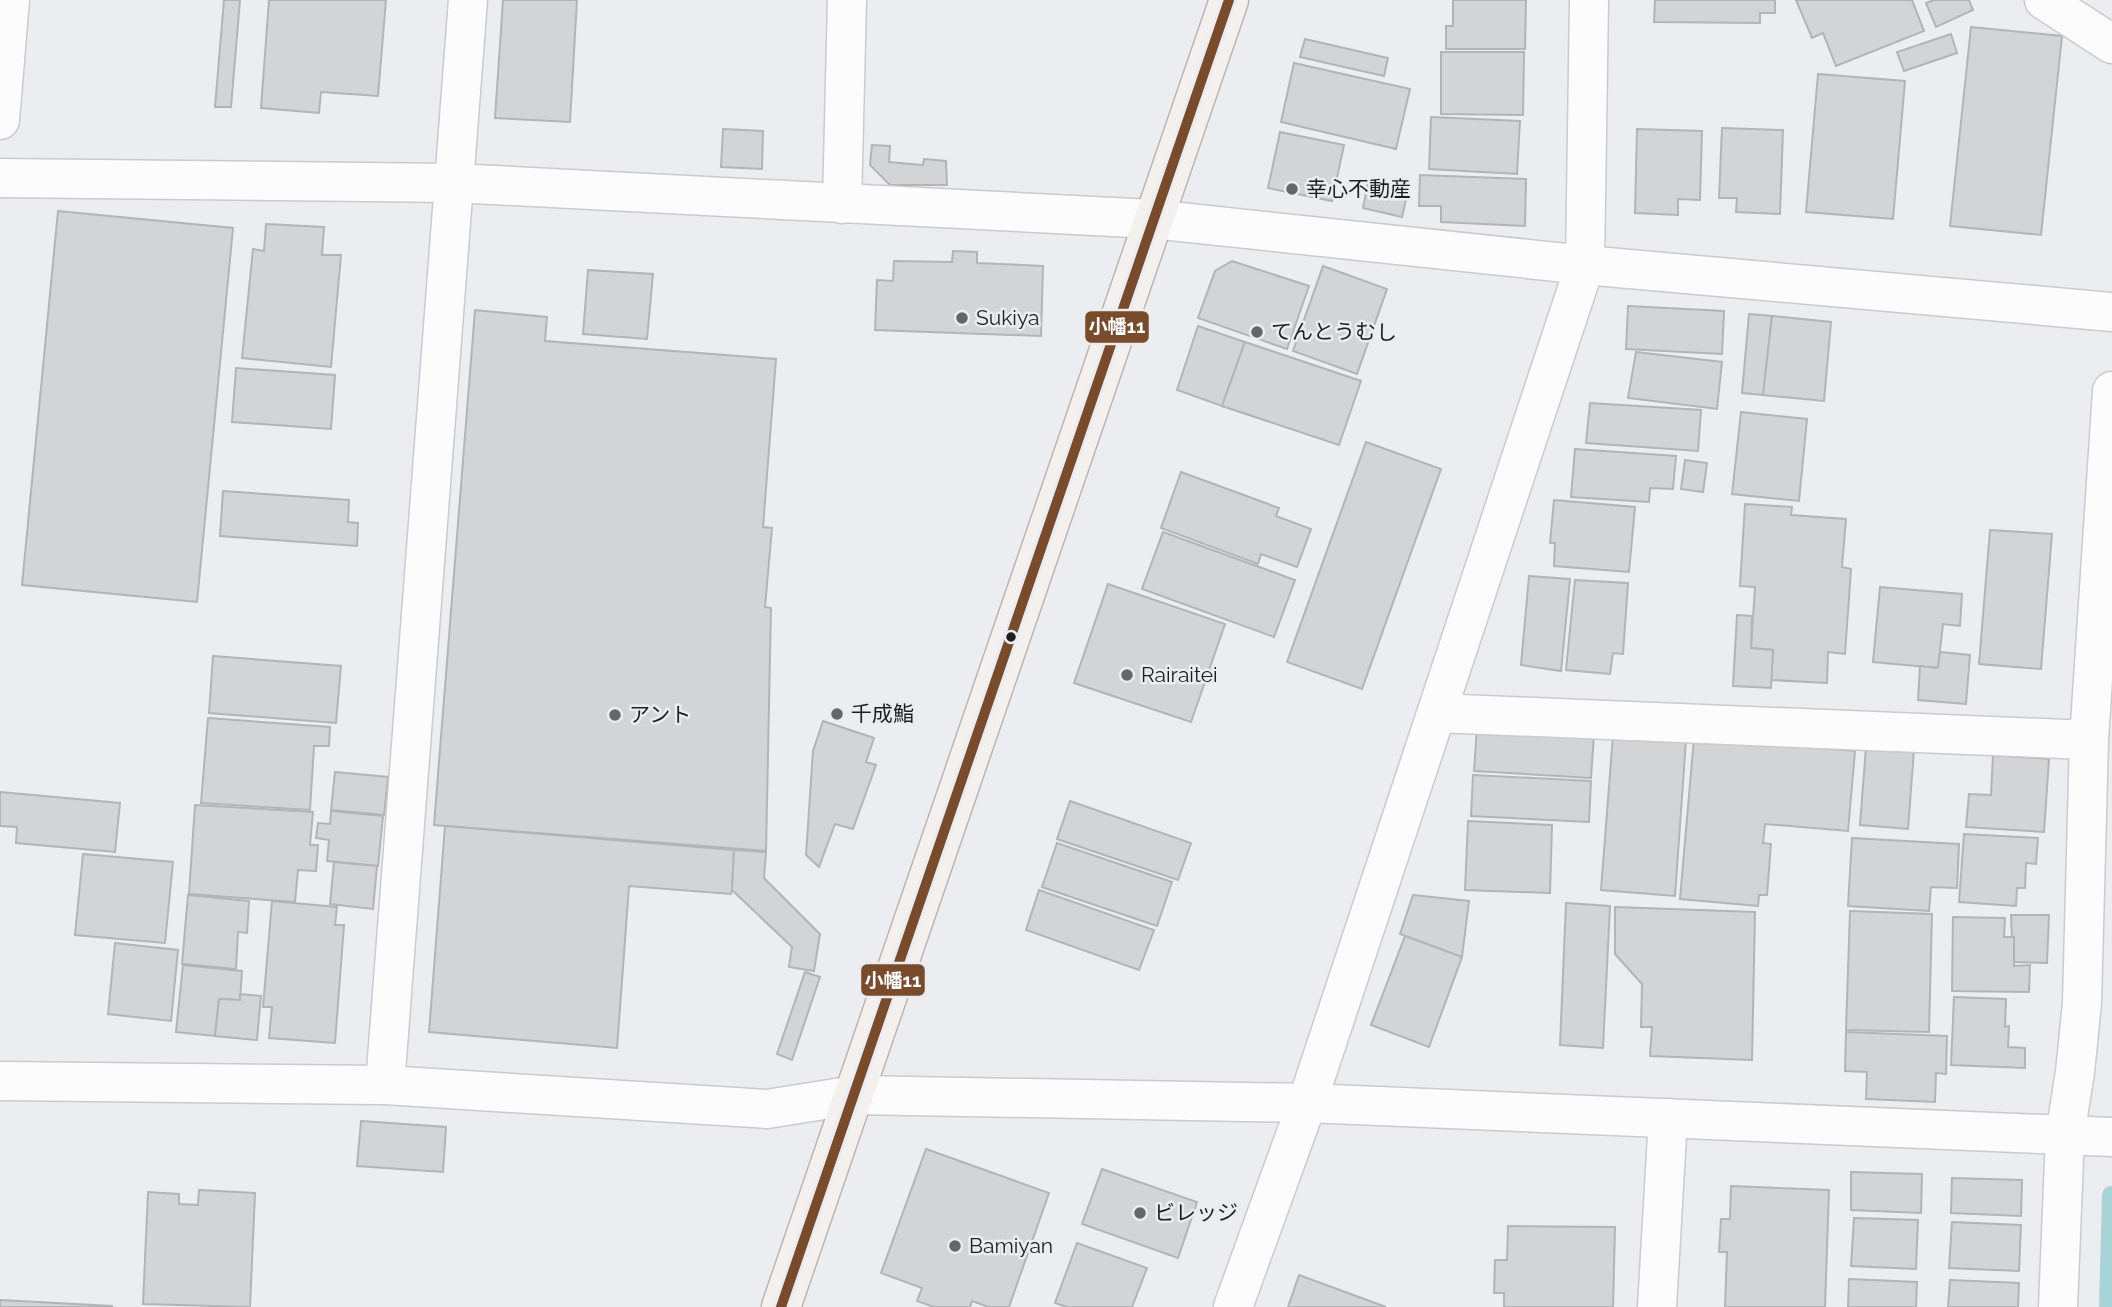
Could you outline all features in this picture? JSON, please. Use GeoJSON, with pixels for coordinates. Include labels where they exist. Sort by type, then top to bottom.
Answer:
{"type":"FeatureCollection","features":[{"type":"Feature","properties":{"kind":"main road"},"geometry":{"type":"LineString","coordinates":[[781,1307],[1229,0]]}},
{"type":"Feature","properties":{"kind":"street"},"geometry":{"type":"LineString","coordinates":[[0,120],[10,0]]}},
{"type":"Feature","properties":{"kind":"street"},"geometry":{"type":"LineString","coordinates":[[385,1085],[468,0]]}},
{"type":"Feature","properties":{"kind":"street"},"geometry":{"type":"LineString","coordinates":[[842,204],[847,0]]}},
{"type":"Feature","properties":{"kind":"street"},"geometry":{"type":"LineString","coordinates":[[1233,1307],[1307,1103],[1584,265],[1589,0]]}},
{"type":"Feature","properties":{"kind":"street"},"geometry":{"type":"LineString","coordinates":[[2043,0],[2112,44]]}},
{"type":"Feature","properties":{"kind":"street"},"geometry":{"type":"LineString","coordinates":[[0,178],[454,183],[1152,219],[1584,265],[2112,312]]}},
{"type":"Feature","properties":{"kind":"street"},"geometry":{"type":"LineString","coordinates":[[2058,1307],[2065,1135],[2075,1072],[2097,994],[2089,740],[2112,391]]}},
{"type":"Feature","properties":{"kind":"street"},"geometry":{"type":"LineString","coordinates":[[1437,713],[2089,740]]}},
{"type":"Feature","properties":{"kind":"street"},"geometry":{"type":"LineString","coordinates":[[0,1081],[385,1085],[767,1109],[855,1096],[1307,1103],[2112,1137]]}},
{"type":"Feature","properties":{"kind":"street"},"geometry":{"type":"LineString","coordinates":[[1657,1307],[1668,1118]]}},
{"type":"Feature","properties":{"kind":"building"},"geometry":{"type":"Polygon","coordinates":[[[224,0],[240,0],[231,107],[215,107],[224,0]]]}},
{"type":"Feature","properties":{"kind":"building"},"geometry":{"type":"Polygon","coordinates":[[[269,0],[386,0],[378,96],[321,92],[319,113],[261,108],[269,0]]]}},
{"type":"Feature","properties":{"kind":"building"},"geometry":{"type":"Polygon","coordinates":[[[503,0],[577,0],[570,122],[495,118],[503,0]]]}},
{"type":"Feature","properties":{"kind":"building"},"geometry":{"type":"Polygon","coordinates":[[[1453,0],[1526,0],[1525,49],[1446,49],[1446,26],[1453,26],[1453,0]]]}},
{"type":"Feature","properties":{"kind":"building"},"geometry":{"type":"Polygon","coordinates":[[[1655,0],[1775,0],[1775,13],[1760,13],[1760,23],[1654,22],[1655,0]]]}},
{"type":"Feature","properties":{"kind":"building"},"geometry":{"type":"Polygon","coordinates":[[[1796,0],[1912,0],[1924,31],[1836,66],[1823,33],[1812,38],[1796,0]]]}},
{"type":"Feature","properties":{"kind":"building"},"geometry":{"type":"Polygon","coordinates":[[[1934,0],[1969,0],[1973,10],[1936,27],[1926,3],[1934,0]]]}},
{"type":"Feature","properties":{"kind":"building"},"geometry":{"type":"Polygon","coordinates":[[[1971,27],[2062,36],[2041,235],[1950,226],[1971,27]]]}},
{"type":"Feature","properties":{"kind":"building"},"geometry":{"type":"Polygon","coordinates":[[[1951,34],[1957,53],[1904,71],[1897,52],[1951,34]]]}},
{"type":"Feature","properties":{"kind":"building"},"geometry":{"type":"Polygon","coordinates":[[[1305,39],[1388,58],[1384,76],[1300,57],[1305,39]]]}},
{"type":"Feature","properties":{"kind":"building"},"geometry":{"type":"Polygon","coordinates":[[[1441,52],[1524,52],[1523,115],[1441,114],[1441,52]]]}},
{"type":"Feature","properties":{"kind":"building"},"geometry":{"type":"Polygon","coordinates":[[[1294,63],[1410,89],[1396,149],[1281,122],[1294,63]]]}},
{"type":"Feature","properties":{"kind":"building"},"geometry":{"type":"Polygon","coordinates":[[[1818,74],[1905,81],[1893,219],[1806,212],[1818,74]]]}},
{"type":"Feature","properties":{"kind":"building"},"geometry":{"type":"Polygon","coordinates":[[[1431,117],[1520,121],[1517,174],[1429,169],[1431,117]]]}},
{"type":"Feature","properties":{"kind":"building"},"geometry":{"type":"Polygon","coordinates":[[[1722,128],[1783,130],[1780,214],[1736,212],[1737,198],[1719,198],[1722,128]]]}},
{"type":"Feature","properties":{"kind":"building"},"geometry":{"type":"Polygon","coordinates":[[[723,129],[763,131],[762,169],[721,167],[723,129]]]}},
{"type":"Feature","properties":{"kind":"building"},"geometry":{"type":"Polygon","coordinates":[[[1637,129],[1702,131],[1700,200],[1678,199],[1678,215],[1635,213],[1637,129]]]}},
{"type":"Feature","properties":{"kind":"building"},"geometry":{"type":"Polygon","coordinates":[[[1280,132],[1344,145],[1332,201],[1268,188],[1280,132]]]}},
{"type":"Feature","properties":{"kind":"building"},"geometry":{"type":"Polygon","coordinates":[[[872,145],[890,146],[889,162],[923,165],[924,159],[946,161],[947,185],[890,185],[870,165],[872,145]]]}},
{"type":"Feature","properties":{"kind":"building"},"geometry":{"type":"Polygon","coordinates":[[[1420,175],[1526,179],[1525,226],[1441,222],[1441,206],[1419,206],[1420,175]]]}},
{"type":"Feature","properties":{"kind":"building"},"geometry":{"type":"Polygon","coordinates":[[[1368,182],[1408,191],[1402,217],[1363,208],[1368,182]]]}},
{"type":"Feature","properties":{"kind":"building"},"geometry":{"type":"Polygon","coordinates":[[[58,211],[233,228],[197,602],[22,585],[58,211]]]}},
{"type":"Feature","properties":{"kind":"building"},"geometry":{"type":"Polygon","coordinates":[[[266,224],[324,227],[322,255],[341,255],[331,367],[242,358],[253,249],[264,251],[266,224]]]}},
{"type":"Feature","properties":{"kind":"building"},"geometry":{"type":"Polygon","coordinates":[[[953,251],[977,252],[977,263],[1043,266],[1041,336],[875,330],[877,280],[893,281],[894,261],[952,262],[953,251]]]}},
{"type":"Feature","properties":{"kind":"building"},"geometry":{"type":"Polygon","coordinates":[[[1232,261],[1309,286],[1287,349],[1198,318],[1215,271],[1232,261]]]}},
{"type":"Feature","properties":{"kind":"building"},"geometry":{"type":"Polygon","coordinates":[[[1323,266],[1387,289],[1357,374],[1293,351],[1323,266]]]}},
{"type":"Feature","properties":{"kind":"building"},"geometry":{"type":"Polygon","coordinates":[[[588,270],[653,274],[647,339],[583,334],[588,270]]]}},
{"type":"Feature","properties":{"kind":"building"},"geometry":{"type":"Polygon","coordinates":[[[1628,306],[1724,311],[1722,354],[1626,349],[1628,306]]]}},
{"type":"Feature","properties":{"kind":"building"},"geometry":{"type":"Polygon","coordinates":[[[475,310],[547,317],[545,341],[776,359],[763,527],[772,528],[765,607],[771,608],[766,851],[434,825],[475,310]]]}},
{"type":"Feature","properties":{"kind":"building"},"geometry":{"type":"Polygon","coordinates":[[[1749,314],[1772,316],[1763,395],[1742,393],[1749,314]]]}},
{"type":"Feature","properties":{"kind":"building"},"geometry":{"type":"Polygon","coordinates":[[[1772,316],[1831,322],[1824,401],[1763,395],[1772,316]]]}},
{"type":"Feature","properties":{"kind":"building"},"geometry":{"type":"Polygon","coordinates":[[[1198,326],[1245,342],[1222,406],[1177,390],[1198,326]]]}},
{"type":"Feature","properties":{"kind":"building"},"geometry":{"type":"Polygon","coordinates":[[[1245,342],[1361,381],[1339,445],[1222,406],[1245,342]]]}},
{"type":"Feature","properties":{"kind":"building"},"geometry":{"type":"Polygon","coordinates":[[[1636,352],[1722,362],[1717,409],[1628,398],[1636,352]]]}},
{"type":"Feature","properties":{"kind":"building"},"geometry":{"type":"Polygon","coordinates":[[[236,368],[335,375],[331,429],[232,422],[236,368]]]}},
{"type":"Feature","properties":{"kind":"building"},"geometry":{"type":"Polygon","coordinates":[[[1590,403],[1701,410],[1698,451],[1586,443],[1590,403]]]}},
{"type":"Feature","properties":{"kind":"building"},"geometry":{"type":"Polygon","coordinates":[[[1741,412],[1807,419],[1799,501],[1732,494],[1741,412]]]}},
{"type":"Feature","properties":{"kind":"building"},"geometry":{"type":"Polygon","coordinates":[[[1366,442],[1441,469],[1362,689],[1287,662],[1366,442]]]}},
{"type":"Feature","properties":{"kind":"building"},"geometry":{"type":"Polygon","coordinates":[[[1575,449],[1676,456],[1673,489],[1650,488],[1649,502],[1571,497],[1575,449]]]}},
{"type":"Feature","properties":{"kind":"building"},"geometry":{"type":"Polygon","coordinates":[[[1685,460],[1707,463],[1703,492],[1681,489],[1685,460]]]}},
{"type":"Feature","properties":{"kind":"building"},"geometry":{"type":"Polygon","coordinates":[[[1181,472],[1279,508],[1276,516],[1311,529],[1297,567],[1261,554],[1258,564],[1161,528],[1181,472]]]}},
{"type":"Feature","properties":{"kind":"building"},"geometry":{"type":"Polygon","coordinates":[[[223,491],[349,500],[348,522],[358,523],[357,546],[220,536],[223,491]]]}},
{"type":"Feature","properties":{"kind":"building"},"geometry":{"type":"Polygon","coordinates":[[[1554,500],[1635,507],[1629,572],[1554,566],[1555,543],[1550,543],[1554,500]]]}},
{"type":"Feature","properties":{"kind":"building"},"geometry":{"type":"Polygon","coordinates":[[[1745,504],[1792,507],[1791,515],[1846,519],[1842,567],[1851,569],[1845,654],[1828,652],[1827,683],[1771,680],[1773,650],[1751,648],[1755,587],[1740,586],[1745,504]]]}},
{"type":"Feature","properties":{"kind":"building"},"geometry":{"type":"Polygon","coordinates":[[[1990,530],[2052,534],[2041,669],[1979,664],[1990,530]]]}},
{"type":"Feature","properties":{"kind":"building"},"geometry":{"type":"Polygon","coordinates":[[[1163,532],[1295,580],[1274,637],[1142,589],[1163,532]]]}},
{"type":"Feature","properties":{"kind":"building"},"geometry":{"type":"Polygon","coordinates":[[[1529,576],[1570,579],[1561,671],[1521,665],[1529,576]]]}},
{"type":"Feature","properties":{"kind":"building"},"geometry":{"type":"Polygon","coordinates":[[[1575,580],[1628,583],[1623,654],[1613,653],[1610,674],[1566,670],[1575,580]]]}},
{"type":"Feature","properties":{"kind":"building"},"geometry":{"type":"Polygon","coordinates":[[[1108,584],[1225,624],[1191,722],[1074,683],[1108,584]]]}},
{"type":"Feature","properties":{"kind":"building"},"geometry":{"type":"Polygon","coordinates":[[[1880,587],[1962,594],[1960,626],[1943,624],[1938,668],[1873,662],[1880,587]]]}},
{"type":"Feature","properties":{"kind":"building"},"geometry":{"type":"Polygon","coordinates":[[[1737,615],[1752,616],[1751,648],[1773,650],[1771,688],[1733,686],[1737,615]]]}},
{"type":"Feature","properties":{"kind":"building"},"geometry":{"type":"Polygon","coordinates":[[[1940,652],[1970,655],[1966,704],[1918,700],[1920,666],[1938,668],[1940,652]]]}},
{"type":"Feature","properties":{"kind":"building"},"geometry":{"type":"Polygon","coordinates":[[[213,656],[341,666],[336,723],[209,713],[213,656]]]}},
{"type":"Feature","properties":{"kind":"building"},"geometry":{"type":"Polygon","coordinates":[[[208,718],[330,727],[329,746],[314,746],[310,810],[201,803],[208,718]]]}},
{"type":"Feature","properties":{"kind":"building"},"geometry":{"type":"Polygon","coordinates":[[[823,721],[874,738],[866,762],[876,765],[853,829],[835,824],[819,867],[806,855],[813,751],[823,721]]]}},
{"type":"Feature","properties":{"kind":"building"},"geometry":{"type":"Polygon","coordinates":[[[1477,727],[1594,734],[1591,778],[1474,771],[1477,727]]]}},
{"type":"Feature","properties":{"kind":"building"},"geometry":{"type":"Polygon","coordinates":[[[1613,735],[1686,740],[1675,896],[1601,890],[1613,735]]]}},
{"type":"Feature","properties":{"kind":"building"},"geometry":{"type":"Polygon","coordinates":[[[1694,738],[1855,751],[1848,831],[1765,824],[1763,843],[1771,844],[1767,895],[1759,895],[1758,906],[1680,899],[1694,738]]]}},
{"type":"Feature","properties":{"kind":"building"},"geometry":{"type":"Polygon","coordinates":[[[1866,747],[1914,750],[1908,829],[1860,825],[1866,747]]]}},
{"type":"Feature","properties":{"kind":"building"},"geometry":{"type":"Polygon","coordinates":[[[1993,755],[2049,759],[2044,832],[1966,827],[1969,794],[1991,795],[1993,755]]]}},
{"type":"Feature","properties":{"kind":"building"},"geometry":{"type":"Polygon","coordinates":[[[335,772],[388,777],[384,815],[331,810],[335,772]]]}},
{"type":"Feature","properties":{"kind":"building"},"geometry":{"type":"Polygon","coordinates":[[[1473,775],[1591,781],[1589,822],[1471,816],[1473,775]]]}},
{"type":"Feature","properties":{"kind":"building"},"geometry":{"type":"Polygon","coordinates":[[[0,792],[120,803],[115,852],[16,843],[17,827],[0,826],[0,792]]]}},
{"type":"Feature","properties":{"kind":"building"},"geometry":{"type":"Polygon","coordinates":[[[1070,801],[1191,843],[1178,880],[1057,839],[1070,801]]]}},
{"type":"Feature","properties":{"kind":"building"},"geometry":{"type":"Polygon","coordinates":[[[195,805],[313,812],[310,845],[318,845],[316,871],[298,870],[295,902],[189,894],[195,805]]]}},
{"type":"Feature","properties":{"kind":"building"},"geometry":{"type":"Polygon","coordinates":[[[331,811],[383,816],[378,866],[327,861],[329,840],[316,838],[318,823],[330,824],[331,811]]]}},
{"type":"Feature","properties":{"kind":"building"},"geometry":{"type":"Polygon","coordinates":[[[1468,821],[1552,825],[1550,893],[1465,890],[1468,821]]]}},
{"type":"Feature","properties":{"kind":"building"},"geometry":{"type":"Polygon","coordinates":[[[445,826],[734,850],[732,890],[731,894],[629,886],[617,1048],[429,1032],[445,826]]]}},
{"type":"Feature","properties":{"kind":"building"},"geometry":{"type":"Polygon","coordinates":[[[1964,834],[2038,838],[2036,864],[2026,863],[2025,888],[2017,888],[2016,906],[1959,902],[1964,834]]]}},
{"type":"Feature","properties":{"kind":"building"},"geometry":{"type":"Polygon","coordinates":[[[1852,838],[1959,844],[1957,888],[1931,887],[1929,911],[1848,906],[1852,838]]]}},
{"type":"Feature","properties":{"kind":"building"},"geometry":{"type":"Polygon","coordinates":[[[1057,843],[1172,882],[1157,926],[1042,887],[1057,843]]]}},
{"type":"Feature","properties":{"kind":"building"},"geometry":{"type":"Polygon","coordinates":[[[734,850],[766,852],[764,878],[820,934],[814,971],[789,967],[792,947],[732,890],[734,850]]]}},
{"type":"Feature","properties":{"kind":"building"},"geometry":{"type":"Polygon","coordinates":[[[83,854],[173,862],[165,943],[75,935],[83,854]]]}},
{"type":"Feature","properties":{"kind":"building"},"geometry":{"type":"Polygon","coordinates":[[[334,862],[377,866],[373,909],[330,904],[334,862]]]}},
{"type":"Feature","properties":{"kind":"building"},"geometry":{"type":"Polygon","coordinates":[[[1039,890],[1154,930],[1139,970],[1026,930],[1039,890]]]}},
{"type":"Feature","properties":{"kind":"building"},"geometry":{"type":"Polygon","coordinates":[[[188,895],[249,901],[247,933],[238,932],[236,969],[182,964],[188,895]]]}},
{"type":"Feature","properties":{"kind":"building"},"geometry":{"type":"Polygon","coordinates":[[[1413,895],[1469,901],[1462,957],[1400,934],[1413,895]]]}},
{"type":"Feature","properties":{"kind":"building"},"geometry":{"type":"Polygon","coordinates":[[[272,901],[337,907],[335,925],[344,925],[335,1043],[269,1038],[272,1007],[263,1007],[272,901]]]}},
{"type":"Feature","properties":{"kind":"building"},"geometry":{"type":"Polygon","coordinates":[[[1566,903],[1610,906],[1603,1048],[1560,1045],[1566,903]]]}},
{"type":"Feature","properties":{"kind":"building"},"geometry":{"type":"Polygon","coordinates":[[[1615,907],[1755,912],[1752,1060],[1650,1056],[1652,1027],[1641,1027],[1642,984],[1615,954],[1615,907]]]}},
{"type":"Feature","properties":{"kind":"building"},"geometry":{"type":"Polygon","coordinates":[[[1850,911],[1932,914],[1929,1032],[1846,1030],[1850,911]]]}},
{"type":"Feature","properties":{"kind":"building"},"geometry":{"type":"Polygon","coordinates":[[[2011,915],[2049,915],[2047,963],[2013,962],[2011,915]]]}},
{"type":"Feature","properties":{"kind":"building"},"geometry":{"type":"Polygon","coordinates":[[[1953,917],[2005,918],[2004,937],[2014,937],[2014,966],[2030,965],[2029,992],[1952,991],[1953,917]]]}},
{"type":"Feature","properties":{"kind":"building"},"geometry":{"type":"Polygon","coordinates":[[[1405,936],[1462,957],[1429,1047],[1371,1025],[1405,936]]]}},
{"type":"Feature","properties":{"kind":"building"},"geometry":{"type":"Polygon","coordinates":[[[115,943],[178,950],[171,1021],[108,1014],[115,943]]]}},
{"type":"Feature","properties":{"kind":"building"},"geometry":{"type":"Polygon","coordinates":[[[183,965],[242,971],[240,1000],[219,999],[215,1036],[176,1032],[183,965]]]}},
{"type":"Feature","properties":{"kind":"building"},"geometry":{"type":"Polygon","coordinates":[[[805,972],[820,977],[792,1060],[777,1054],[805,972]]]}},
{"type":"Feature","properties":{"kind":"building"},"geometry":{"type":"Polygon","coordinates":[[[240,994],[261,996],[257,1040],[215,1036],[219,999],[240,1000],[240,994]]]}},
{"type":"Feature","properties":{"kind":"building"},"geometry":{"type":"Polygon","coordinates":[[[1954,997],[2006,999],[2005,1027],[2009,1026],[2008,1047],[2025,1048],[2025,1068],[1951,1065],[1954,997]]]}},
{"type":"Feature","properties":{"kind":"building"},"geometry":{"type":"Polygon","coordinates":[[[1846,1032],[1947,1036],[1946,1074],[1936,1073],[1935,1102],[1866,1099],[1867,1072],[1845,1071],[1846,1032]]]}},
{"type":"Feature","properties":{"kind":"building"},"geometry":{"type":"Polygon","coordinates":[[[361,1121],[446,1127],[443,1172],[357,1166],[361,1121]]]}},
{"type":"Feature","properties":{"kind":"building"},"geometry":{"type":"Polygon","coordinates":[[[926,1149],[1049,1193],[1009,1307],[989,1307],[972,1301],[970,1307],[934,1307],[917,1301],[922,1288],[881,1273],[926,1149]]]}},
{"type":"Feature","properties":{"kind":"building","name":"ビレッジ"},"geometry":{"type":"Polygon","coordinates":[[[1102,1169],[1197,1202],[1178,1258],[1082,1224],[1102,1169]]]}},
{"type":"Feature","properties":{"kind":"building"},"geometry":{"type":"Polygon","coordinates":[[[1851,1172],[1922,1174],[1921,1213],[1851,1210],[1851,1172]]]}},
{"type":"Feature","properties":{"kind":"building"},"geometry":{"type":"Polygon","coordinates":[[[1952,1178],[2022,1180],[2021,1216],[1951,1213],[1952,1178]]]}},
{"type":"Feature","properties":{"kind":"building"},"geometry":{"type":"Polygon","coordinates":[[[1731,1186],[1829,1190],[1825,1307],[1725,1307],[1727,1252],[1719,1252],[1721,1219],[1730,1219],[1731,1186]]]}},
{"type":"Feature","properties":{"kind":"building"},"geometry":{"type":"Polygon","coordinates":[[[199,1190],[255,1193],[250,1307],[143,1304],[148,1192],[179,1194],[179,1204],[198,1205],[199,1190]]]}},
{"type":"Feature","properties":{"kind":"building"},"geometry":{"type":"Polygon","coordinates":[[[1854,1218],[1918,1220],[1916,1269],[1851,1266],[1854,1218]]]}},
{"type":"Feature","properties":{"kind":"building"},"geometry":{"type":"Polygon","coordinates":[[[1952,1222],[2021,1225],[2019,1271],[1949,1268],[1952,1222]]]}},
{"type":"Feature","properties":{"kind":"building"},"geometry":{"type":"Polygon","coordinates":[[[1508,1226],[1615,1227],[1613,1307],[1504,1307],[1504,1293],[1494,1293],[1495,1260],[1507,1260],[1508,1226]]]}},
{"type":"Feature","properties":{"kind":"building"},"geometry":{"type":"Polygon","coordinates":[[[1077,1243],[1147,1268],[1132,1307],[1067,1307],[1055,1303],[1077,1243]]]}},
{"type":"Feature","properties":{"kind":"building"},"geometry":{"type":"Polygon","coordinates":[[[1299,1275],[1386,1307],[1288,1307],[1299,1275]]]}},
{"type":"Feature","properties":{"kind":"building"},"geometry":{"type":"Polygon","coordinates":[[[1849,1279],[1917,1282],[1916,1307],[1848,1307],[1849,1279]]]}},
{"type":"Feature","properties":{"kind":"building"},"geometry":{"type":"Polygon","coordinates":[[[1950,1280],[2019,1283],[2018,1307],[1948,1307],[1950,1280]]]}},
{"type":"Feature","properties":{"kind":"building"},"geometry":{"type":"Polygon","coordinates":[[[0,1300],[112,1306],[112,1307],[0,1307],[0,1300]]]}},
{"type":"Feature","properties":{"kind":"waterway"},"geometry":{"type":"LineString","coordinates":[[2108,1307],[2111,1195]]}},
{"type":"Feature","properties":{"kind":"transit line","name":"小幡11"},"geometry":{"type":"LineString","coordinates":[[781,1307],[1229,0]]}},
{"type":"Feature","properties":{"kind":"place","name":"幸心不動産"},"geometry":{"type":"Point","coordinates":[1292,189]}},
{"type":"Feature","properties":{"kind":"place","name":"Sukiya"},"geometry":{"type":"Point","coordinates":[962,318]}},
{"type":"Feature","properties":{"kind":"place","name":"てんとうむし"},"geometry":{"type":"Point","coordinates":[1257,332]}},
{"type":"Feature","properties":{"kind":"place","name":"Rairaitei"},"geometry":{"type":"Point","coordinates":[1127,675]}},
{"type":"Feature","properties":{"kind":"place","name":"千成鮨"},"geometry":{"type":"Point","coordinates":[837,714]}},
{"type":"Feature","properties":{"kind":"place","name":"アント"},"geometry":{"type":"Point","coordinates":[615,715]}},
{"type":"Feature","properties":{"kind":"place","name":"ビレッジ"},"geometry":{"type":"Point","coordinates":[1140,1213]}},
{"type":"Feature","properties":{"kind":"place","name":"Bamiyan"},"geometry":{"type":"Point","coordinates":[955,1246]}}]}
